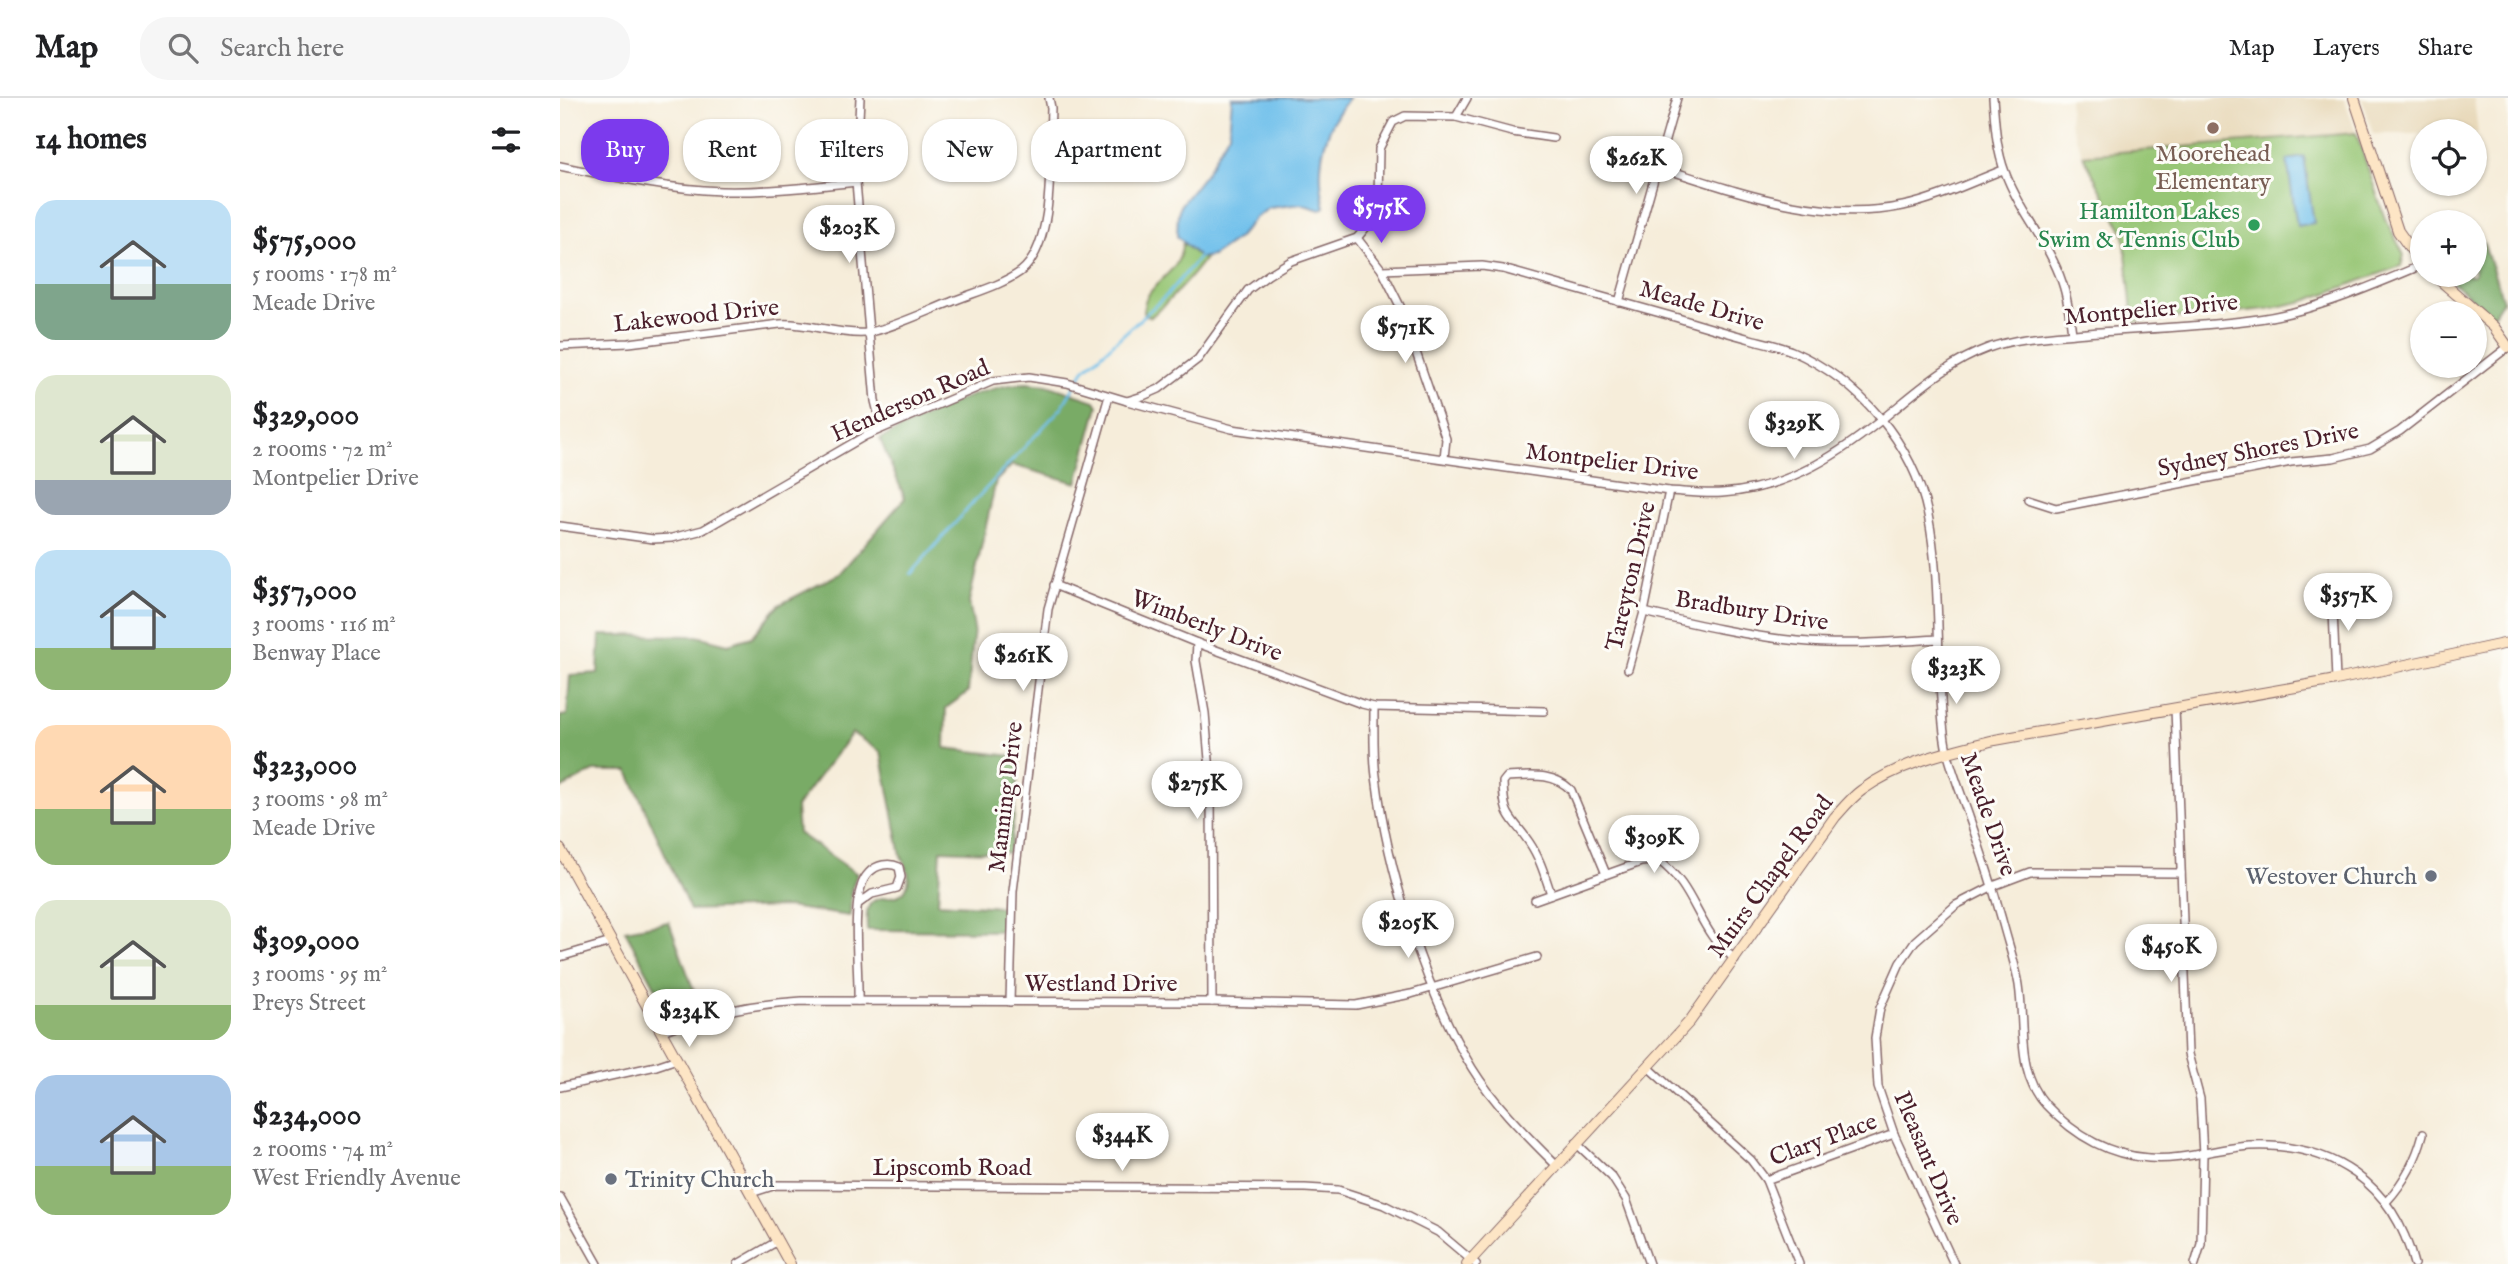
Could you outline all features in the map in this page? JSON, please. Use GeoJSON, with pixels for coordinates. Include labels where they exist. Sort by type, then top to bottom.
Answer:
{"type":"FeatureCollection","features":[{"type":"Feature","properties":{"kind":"main road"},"geometry":{"type":"LineString","coordinates":[[2354,98],[2398,230],[2410,248]]}},
{"type":"Feature","properties":{"kind":"main road"},"geometry":{"type":"LineString","coordinates":[[2448,287],[2494,327],[2508,347]]}},
{"type":"Feature","properties":{"kind":"main road","name":"Muirs Chapel Road"},"geometry":{"type":"LineString","coordinates":[[1471,1263],[1556,1164],[1690,1021],[1835,817],[1861,790],[1878,780],[1947,752],[1995,740],[2336,680],[2508,643]]}},
{"type":"Feature","properties":{"kind":"main road"},"geometry":{"type":"LineString","coordinates":[[560,849],[790,1264]]}},
{"type":"Feature","properties":{"kind":"street"},"geometry":{"type":"LineString","coordinates":[[859,119],[860,98]]}},
{"type":"Feature","properties":{"kind":"street","name":"Lakewood Drive"},"geometry":{"type":"LineString","coordinates":[[560,346],[629,343],[794,323],[869,332],[1000,282],[1025,268],[1042,241],[1046,222],[1051,108],[1049,98]]}},
{"type":"Feature","properties":{"kind":"street"},"geometry":{"type":"LineString","coordinates":[[1456,117],[1467,98]]}},
{"type":"Feature","properties":{"kind":"street"},"geometry":{"type":"LineString","coordinates":[[1619,302],[1677,98]]}},
{"type":"Feature","properties":{"kind":"street"},"geometry":{"type":"LineString","coordinates":[[1993,98],[1995,130],[2003,170],[2062,280],[2069,304],[2072,334]]}},
{"type":"Feature","properties":{"kind":"street"},"geometry":{"type":"LineString","coordinates":[[1127,401],[1159,389],[1198,359],[1248,290],[1268,275],[1291,261],[1357,238],[1374,218],[1378,199],[1379,149],[1393,122],[1405,116],[1456,117],[1553,138]]}},
{"type":"Feature","properties":{"kind":"street"},"geometry":{"type":"LineString","coordinates":[[560,166],[662,186],[720,191],[774,190],[856,182],[876,401],[882,428]]}},
{"type":"Feature","properties":{"kind":"street"},"geometry":{"type":"LineString","coordinates":[[1659,167],[1781,203],[1846,212],[1907,206],[2003,170]]}},
{"type":"Feature","properties":{"kind":"street"},"geometry":{"type":"LineString","coordinates":[[1357,238],[1382,270],[1399,306],[1446,439],[1444,458]]}},
{"type":"Feature","properties":{"kind":"street","name":"Meade Drive"},"geometry":{"type":"LineString","coordinates":[[1382,270],[1482,266],[1503,269],[1790,350],[1857,392],[1882,420],[1911,465],[1928,512],[1933,549],[1941,706],[1947,752],[1993,886],[2019,988],[2024,1058],[2041,1100],[2071,1130],[2106,1149],[2150,1158],[2203,1155],[2217,1150],[2258,1146],[2288,1148],[2311,1153],[2347,1168],[2365,1180],[2387,1201],[2407,1238],[2414,1264]]}},
{"type":"Feature","properties":{"kind":"street","name":"Montpelier Drive"},"geometry":{"type":"LineString","coordinates":[[1127,401],[1232,429],[1669,491],[1725,493],[1795,476],[1842,452],[1938,373],[1963,358],[2014,341],[2253,320],[2319,305],[2410,270]]}},
{"type":"Feature","properties":{"kind":"street","name":"Sydney Shores Drive"},"geometry":{"type":"LineString","coordinates":[[2028,499],[2056,508],[2370,449],[2400,431],[2508,347]]}},
{"type":"Feature","properties":{"kind":"street","name":"Henderson Road"},"geometry":{"type":"LineString","coordinates":[[560,526],[653,539],[672,538],[704,530],[882,428],[967,391],[1010,378],[1047,379],[1127,401]]}},
{"type":"Feature","properties":{"kind":"street","name":"Manning Drive"},"geometry":{"type":"LineString","coordinates":[[1010,1002],[1013,891],[1048,609],[1109,396]]}},
{"type":"Feature","properties":{"kind":"street","name":"Tareyton Drive"},"geometry":{"type":"LineString","coordinates":[[1628,669],[1644,612],[1669,491]]}},
{"type":"Feature","properties":{"kind":"street","name":"Wimberly Drive"},"geometry":{"type":"LineString","coordinates":[[1054,585],[1197,643],[1374,707]]}},
{"type":"Feature","properties":{"kind":"street"},"geometry":{"type":"LineString","coordinates":[[2332,587],[2336,680]]}},
{"type":"Feature","properties":{"kind":"street","name":"Bradbury Drive"},"geometry":{"type":"LineString","coordinates":[[1644,612],[1716,629],[1799,641],[1850,643],[1938,639]]}},
{"type":"Feature","properties":{"kind":"street"},"geometry":{"type":"LineString","coordinates":[[1197,643],[1196,661],[1205,713],[1211,783],[1212,1002]]}},
{"type":"Feature","properties":{"kind":"street"},"geometry":{"type":"LineString","coordinates":[[1544,711],[1374,707],[1375,774],[1392,869],[1434,988],[1473,1069],[1514,1123],[1556,1164]]}},
{"type":"Feature","properties":{"kind":"street"},"geometry":{"type":"LineString","coordinates":[[2175,708],[2188,1054],[2200,1100],[2203,1155],[2201,1244],[2195,1264]]}},
{"type":"Feature","properties":{"kind":"street"},"geometry":{"type":"LineString","coordinates":[[1551,894],[1542,866],[1529,842],[1506,814],[1503,782],[1507,777],[1550,776],[1562,780],[1571,790],[1606,874]]}},
{"type":"Feature","properties":{"kind":"street"},"geometry":{"type":"LineString","coordinates":[[1535,900],[1641,862],[1658,860],[1674,872],[1691,895],[1714,939],[1735,960]]}},
{"type":"Feature","properties":{"kind":"street"},"geometry":{"type":"LineString","coordinates":[[858,904],[872,894],[897,888],[901,877],[899,867],[894,864],[882,865],[870,872],[861,886],[858,904],[858,1000]]}},
{"type":"Feature","properties":{"kind":"street","name":"Pleasant Drive"},"geometry":{"type":"LineString","coordinates":[[1954,1264],[1894,1134],[1878,1087],[1875,1038],[1889,984],[1900,962],[1915,941],[1956,905],[1993,886],[2030,872],[2181,873]]}},
{"type":"Feature","properties":{"kind":"street"},"geometry":{"type":"LineString","coordinates":[[560,957],[611,942]]}},
{"type":"Feature","properties":{"kind":"street","name":"Westland Drive"},"geometry":{"type":"LineString","coordinates":[[662,1031],[700,1016],[744,1007],[802,1001],[1356,1005],[1434,988],[1537,957]]}},
{"type":"Feature","properties":{"kind":"street"},"geometry":{"type":"LineString","coordinates":[[560,1087],[677,1059]]}},
{"type":"Feature","properties":{"kind":"street"},"geometry":{"type":"LineString","coordinates":[[1648,1067],[1736,1145],[1766,1180],[1799,1264]]}},
{"type":"Feature","properties":{"kind":"street","name":"Clary Place"},"geometry":{"type":"LineString","coordinates":[[1766,1180],[1894,1134]]}},
{"type":"Feature","properties":{"kind":"street"},"geometry":{"type":"LineString","coordinates":[[2387,1201],[2412,1167],[2423,1134]]}},
{"type":"Feature","properties":{"kind":"street"},"geometry":{"type":"LineString","coordinates":[[1576,1143],[1612,1177],[1626,1199],[1649,1264]]}},
{"type":"Feature","properties":{"kind":"street","name":"Lipscomb Road"},"geometry":{"type":"LineString","coordinates":[[751,1194],[776,1185],[1338,1190],[1384,1205],[1422,1222],[1438,1232],[1471,1263]]}},
{"type":"Feature","properties":{"kind":"street"},"geometry":{"type":"LineString","coordinates":[[560,1197],[598,1264]]}},
{"type":"Feature","properties":{"kind":"street"},"geometry":{"type":"LineString","coordinates":[[738,1264],[778,1241]]}},
{"type":"Feature","properties":{"kind":"shaded area","name":"Moorehead Elementary"},"geometry":{"type":"Polygon","coordinates":[[[2069,98],[2344,98],[2356,133],[2083,155],[2070,123],[2069,98]]]}},
{"type":"Feature","properties":{"kind":"shaded area"},"geometry":{"type":"Polygon","coordinates":[[[2362,98],[2474,98],[2476,119],[2410,119],[2410,134],[2373,134],[2362,98]]]}},
{"type":"Feature","properties":{"kind":"green space","name":"Hamilton Lakes Swim & Tennis Club"},"geometry":{"type":"Polygon","coordinates":[[[2356,133],[2384,216],[2404,255],[2401,266],[2305,301],[2267,309],[2133,322],[2124,234],[2083,155],[2356,133]]]}},
{"type":"Feature","properties":{"kind":"green space"},"geometry":{"type":"Polygon","coordinates":[[[1183,243],[1199,257],[1206,257],[1166,303],[1151,317],[1145,315],[1145,300],[1176,264],[1183,243]]]}},
{"type":"Feature","properties":{"kind":"green space"},"geometry":{"type":"Polygon","coordinates":[[[2487,254],[2503,300],[2493,316],[2487,311],[2487,301],[2475,301],[2458,287],[2487,287],[2487,254]]]}},
{"type":"Feature","properties":{"kind":"green space"},"geometry":{"type":"Polygon","coordinates":[[[1008,385],[1047,385],[1095,401],[1098,406],[1077,483],[1012,465],[996,481],[969,602],[974,628],[968,692],[946,708],[945,748],[1020,757],[1010,853],[941,850],[938,903],[1003,907],[1002,931],[867,930],[867,913],[871,903],[902,893],[908,883],[908,875],[901,856],[881,752],[852,733],[796,807],[798,833],[857,874],[851,891],[850,916],[787,907],[690,910],[628,771],[594,771],[560,789],[560,716],[567,715],[570,675],[598,673],[600,635],[697,636],[728,644],[752,637],[779,605],[839,574],[905,498],[880,439],[970,396],[1008,385]]]}},
{"type":"Feature","properties":{"kind":"green space"},"geometry":{"type":"Polygon","coordinates":[[[669,922],[699,1005],[673,1011],[666,1007],[625,930],[669,922]]]}},
{"type":"Feature","properties":{"kind":"water"},"geometry":{"type":"Polygon","coordinates":[[[1232,98],[1349,98],[1327,136],[1321,163],[1325,207],[1320,210],[1301,204],[1269,208],[1255,218],[1238,238],[1212,256],[1200,258],[1177,236],[1178,214],[1180,206],[1206,173],[1229,133],[1232,98]]]}},
{"type":"Feature","properties":{"kind":"water"},"geometry":{"type":"Polygon","coordinates":[[[2304,157],[2314,223],[2297,226],[2287,160],[2304,157]]]}},
{"type":"Feature","properties":{"kind":"waterway"},"geometry":{"type":"LineString","coordinates":[[910,574],[1062,407],[1084,370],[1168,294],[1201,255]]}},
{"type":"Feature","properties":{"kind":"place","name":"Moorehead Elementary"},"geometry":{"type":"Point","coordinates":[2213,128]}},
{"type":"Feature","properties":{"kind":"place","name":"Hamilton Lakes Swim & Tennis Club"},"geometry":{"type":"Point","coordinates":[2254,225]}},
{"type":"Feature","properties":{"kind":"place","name":"Westover Church"},"geometry":{"type":"Point","coordinates":[2431,876]}},
{"type":"Feature","properties":{"kind":"place","name":"Trinity Church"},"geometry":{"type":"Point","coordinates":[611,1179]}}]}
